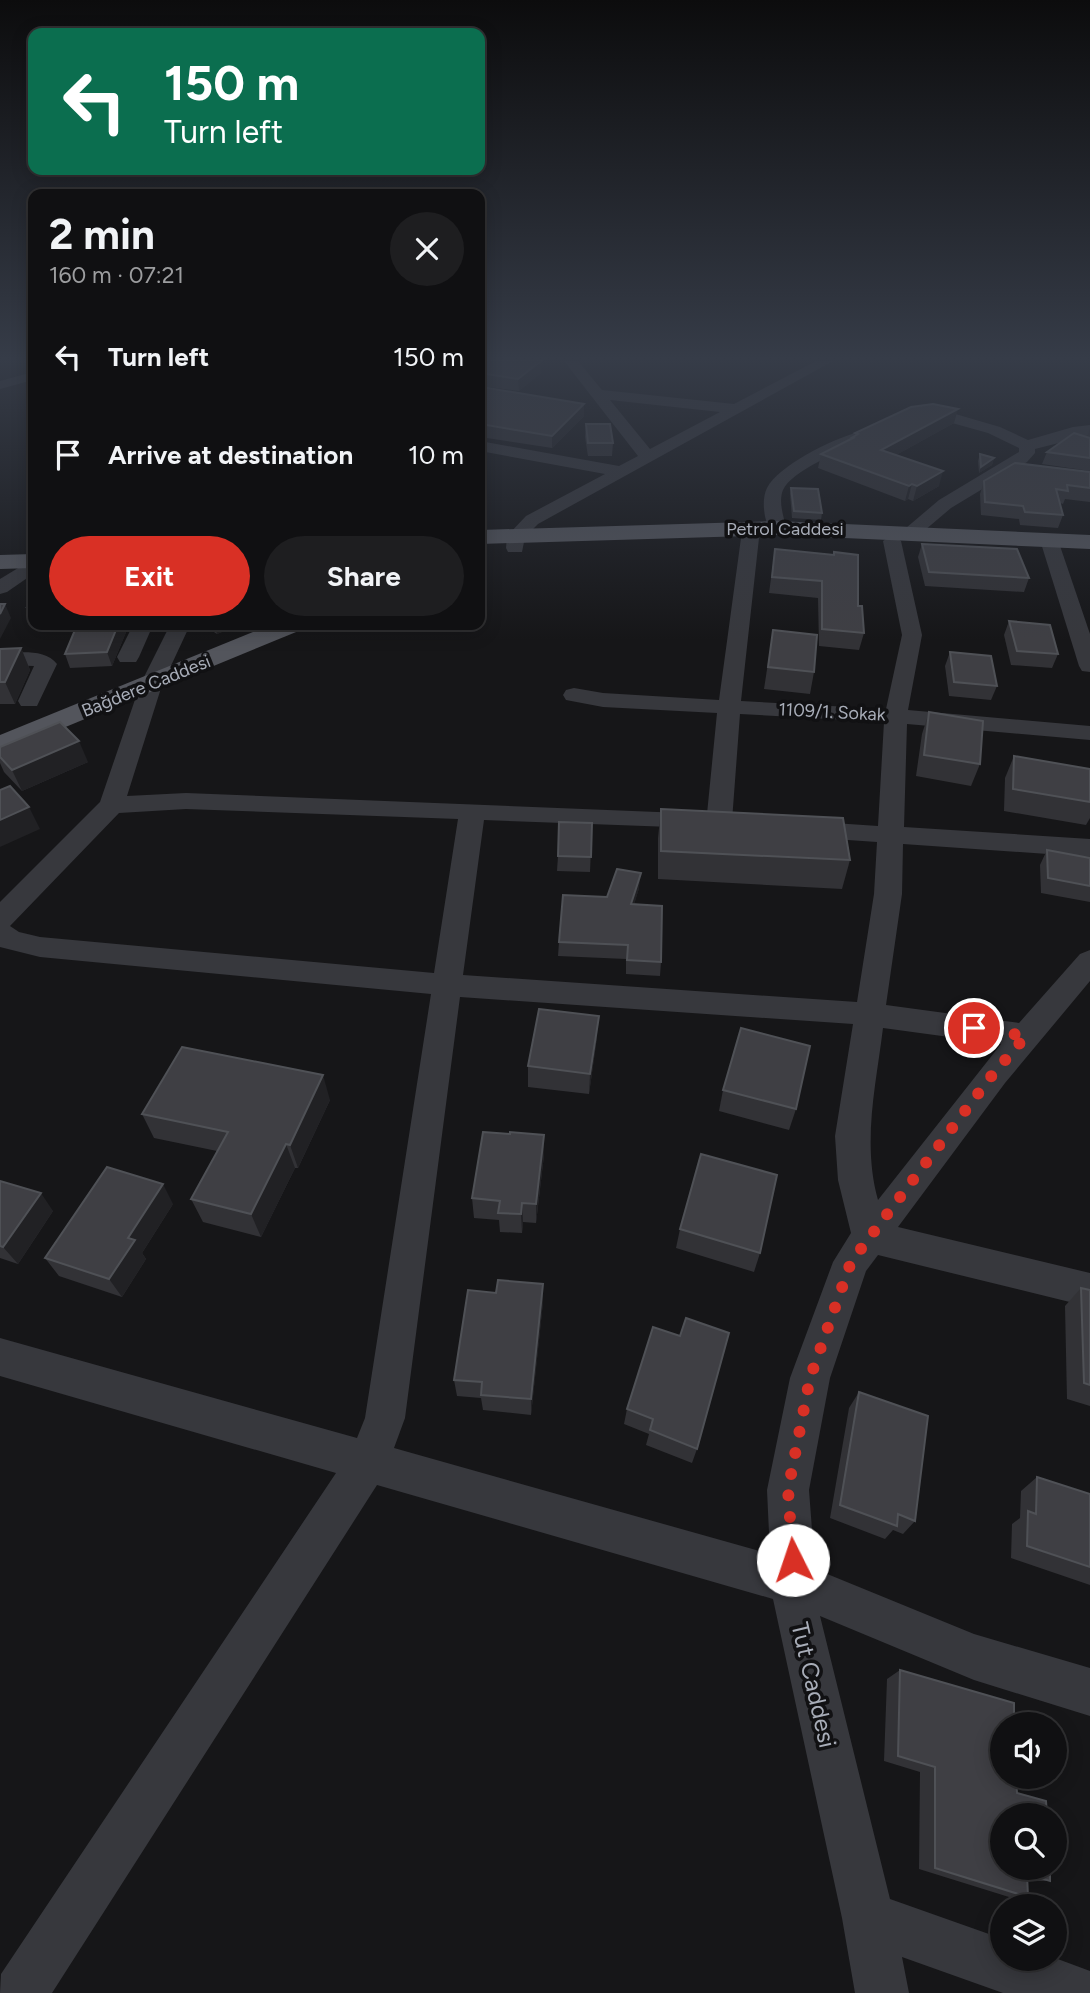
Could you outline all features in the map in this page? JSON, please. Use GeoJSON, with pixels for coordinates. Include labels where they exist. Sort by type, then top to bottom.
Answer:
{"type":"FeatureCollection","features":[{"type":"Feature","properties":{"kind":"main road","name":"Petrol Caddesi"},"geometry":{"type":"LineString","coordinates":[[485,538],[515,542],[777,528],[902,537]]}},
{"type":"Feature","properties":{"kind":"main road"},"geometry":{"type":"LineString","coordinates":[[485,548],[515,542],[750,538],[902,537],[1051,544],[1090,542]]}},
{"type":"Feature","properties":{"kind":"main road"},"geometry":{"type":"LineString","coordinates":[[1051,544],[1090,550]]}},
{"type":"Feature","properties":{"kind":"main road"},"geometry":{"type":"LineString","coordinates":[[0,552],[28,552]]}},
{"type":"Feature","properties":{"kind":"main road"},"geometry":{"type":"LineString","coordinates":[[3,579],[28,566]]}},
{"type":"Feature","properties":{"kind":"main road","name":"Bağdere Caddesi"},"geometry":{"type":"LineString","coordinates":[[0,745],[280,630]]}},
{"type":"Feature","properties":{"kind":"street"},"geometry":{"type":"LineString","coordinates":[[520,454],[622,472]]}},
{"type":"Feature","properties":{"kind":"street"},"geometry":{"type":"LineString","coordinates":[[515,542],[532,520],[651,454]]}},
{"type":"Feature","properties":{"kind":"street"},"geometry":{"type":"LineString","coordinates":[[777,528],[773,499],[782,480],[824,454]]}},
{"type":"Feature","properties":{"kind":"street"},"geometry":{"type":"LineString","coordinates":[[1026,454],[945,504],[902,537],[912,635],[896,716],[888,894],[852,1136],[855,1180],[870,1237],[1090,1290]]}},
{"type":"Feature","properties":{"kind":"street"},"geometry":{"type":"LineString","coordinates":[[1006,467],[1028,471]]}},
{"type":"Feature","properties":{"kind":"street"},"geometry":{"type":"LineString","coordinates":[[719,821],[729,707],[750,538]]}},
{"type":"Feature","properties":{"kind":"street"},"geometry":{"type":"LineString","coordinates":[[1051,544],[1090,666]]}},
{"type":"Feature","properties":{"kind":"street"},"geometry":{"type":"LineString","coordinates":[[3,579],[28,585]]}},
{"type":"Feature","properties":{"kind":"street"},"geometry":{"type":"LineString","coordinates":[[128,657],[141,630]]}},
{"type":"Feature","properties":{"kind":"street"},"geometry":{"type":"LineString","coordinates":[[0,919],[112,805],[151,685],[178,630]]}},
{"type":"Feature","properties":{"kind":"street"},"geometry":{"type":"LineString","coordinates":[[0,659],[39,660],[46,664],[29,701]]}},
{"type":"Feature","properties":{"kind":"street","name":"1109/1. Sokak"},"geometry":{"type":"LineString","coordinates":[[574,695],[603,700],[896,716],[1090,733]]}},
{"type":"Feature","properties":{"kind":"street"},"geometry":{"type":"LineString","coordinates":[[112,805],[186,801],[746,823]]}},
{"type":"Feature","properties":{"kind":"street"},"geometry":{"type":"LineString","coordinates":[[20,1993],[369,1461],[385,1418],[472,812]]}},
{"type":"Feature","properties":{"kind":"street"},"geometry":{"type":"LineString","coordinates":[[785,827],[889,837],[1090,848]]}},
{"type":"Feature","properties":{"kind":"street"},"geometry":{"type":"LineString","coordinates":[[0,933],[10,940],[40,947],[447,985],[869,1014],[1026,1036]]}},
{"type":"Feature","properties":{"kind":"street","name":"Tut Caddesi"},"geometry":{"type":"LineString","coordinates":[[882,1993],[868,1918],[796,1611],[788,1490],[810,1378],[851,1262],[993,1074],[1090,961]]}},
{"type":"Feature","properties":{"kind":"street"},"geometry":{"type":"LineString","coordinates":[[0,1357],[795,1583],[974,1657],[1090,1692]]}},
{"type":"Feature","properties":{"kind":"street"},"geometry":{"type":"LineString","coordinates":[[868,1918],[1078,1993]]}},
{"type":"Feature","properties":{"kind":"building"},"geometry":{"type":"Polygon","coordinates":[[[821,454],[893,454],[943,471],[917,486],[909,486],[821,454]]]}},
{"type":"Feature","properties":{"kind":"building"},"geometry":{"type":"Polygon","coordinates":[[[980,454],[994,458],[981,467],[980,454]]]}},
{"type":"Feature","properties":{"kind":"building"},"geometry":{"type":"Polygon","coordinates":[[[1061,454],[1090,454],[1090,458],[1061,454]]]}},
{"type":"Feature","properties":{"kind":"building"},"geometry":{"type":"Polygon","coordinates":[[[1015,463],[1090,472],[1090,488],[1067,485],[1068,491],[1056,489],[1063,515],[1025,512],[1023,506],[985,502],[984,481],[1015,463]]]}},
{"type":"Feature","properties":{"kind":"building"},"geometry":{"type":"Polygon","coordinates":[[[791,488],[818,489],[822,513],[794,511],[791,488]]]}},
{"type":"Feature","properties":{"kind":"building"},"geometry":{"type":"Polygon","coordinates":[[[922,544],[1017,549],[1029,578],[929,572],[922,544]]]}},
{"type":"Feature","properties":{"kind":"building"},"geometry":{"type":"Polygon","coordinates":[[[775,549],[858,555],[858,606],[862,606],[864,633],[822,629],[822,581],[772,577],[775,549]]]}},
{"type":"Feature","properties":{"kind":"building"},"geometry":{"type":"Polygon","coordinates":[[[1009,621],[1050,625],[1058,654],[1017,651],[1009,621]]]}},
{"type":"Feature","properties":{"kind":"building"},"geometry":{"type":"Polygon","coordinates":[[[75,630],[116,630],[107,652],[65,654],[75,630]]]}},
{"type":"Feature","properties":{"kind":"building"},"geometry":{"type":"Polygon","coordinates":[[[773,630],[817,635],[814,672],[768,667],[773,630]]]}},
{"type":"Feature","properties":{"kind":"building"},"geometry":{"type":"Polygon","coordinates":[[[21,648],[5,682],[0,682],[0,649],[21,648]]]}},
{"type":"Feature","properties":{"kind":"building"},"geometry":{"type":"Polygon","coordinates":[[[950,652],[991,656],[997,686],[954,682],[950,652]]]}},
{"type":"Feature","properties":{"kind":"building"},"geometry":{"type":"Polygon","coordinates":[[[929,712],[983,721],[980,764],[924,755],[929,712]]]}},
{"type":"Feature","properties":{"kind":"building"},"geometry":{"type":"Polygon","coordinates":[[[60,722],[79,741],[12,770],[0,757],[0,747],[60,722]]]}},
{"type":"Feature","properties":{"kind":"building"},"geometry":{"type":"Polygon","coordinates":[[[1014,756],[1090,769],[1090,802],[1013,789],[1014,756]]]}},
{"type":"Feature","properties":{"kind":"building"},"geometry":{"type":"Polygon","coordinates":[[[10,786],[29,807],[0,820],[0,790],[10,786]]]}},
{"type":"Feature","properties":{"kind":"building"},"geometry":{"type":"Polygon","coordinates":[[[661,809],[843,818],[850,860],[661,851],[661,809]]]}},
{"type":"Feature","properties":{"kind":"building"},"geometry":{"type":"Polygon","coordinates":[[[559,822],[592,823],[591,857],[558,856],[559,822]]]}},
{"type":"Feature","properties":{"kind":"building"},"geometry":{"type":"Polygon","coordinates":[[[1047,850],[1090,858],[1090,886],[1048,878],[1047,850]]]}},
{"type":"Feature","properties":{"kind":"building"},"geometry":{"type":"Polygon","coordinates":[[[617,869],[641,873],[631,904],[662,906],[661,962],[627,960],[628,945],[559,942],[563,895],[607,897],[617,869]]]}},
{"type":"Feature","properties":{"kind":"building"},"geometry":{"type":"Polygon","coordinates":[[[539,1009],[599,1016],[590,1074],[528,1066],[539,1009]]]}},
{"type":"Feature","properties":{"kind":"building"},"geometry":{"type":"Polygon","coordinates":[[[741,1028],[810,1046],[796,1109],[723,1090],[741,1028]]]}},
{"type":"Feature","properties":{"kind":"building"},"geometry":{"type":"Polygon","coordinates":[[[182,1047],[323,1075],[290,1145],[286,1144],[251,1214],[191,1199],[228,1132],[142,1114],[182,1047]]]}},
{"type":"Feature","properties":{"kind":"building"},"geometry":{"type":"Polygon","coordinates":[[[483,1132],[544,1135],[536,1204],[522,1203],[521,1214],[498,1213],[500,1201],[472,1198],[483,1132]]]}},
{"type":"Feature","properties":{"kind":"building"},"geometry":{"type":"Polygon","coordinates":[[[701,1154],[777,1175],[760,1253],[680,1229],[701,1154]]]}},
{"type":"Feature","properties":{"kind":"building"},"geometry":{"type":"Polygon","coordinates":[[[107,1167],[163,1184],[128,1238],[135,1240],[109,1279],[45,1258],[107,1167]]]}},
{"type":"Feature","properties":{"kind":"building"},"geometry":{"type":"Polygon","coordinates":[[[0,1181],[41,1193],[3,1247],[0,1246],[0,1181]]]}},
{"type":"Feature","properties":{"kind":"building"},"geometry":{"type":"Polygon","coordinates":[[[498,1280],[543,1284],[531,1399],[481,1395],[482,1382],[454,1380],[468,1290],[496,1293],[498,1280]]]}},
{"type":"Feature","properties":{"kind":"building"},"geometry":{"type":"Polygon","coordinates":[[[1081,1288],[1090,1290],[1090,1385],[1084,1383],[1081,1288]]]}},
{"type":"Feature","properties":{"kind":"building"},"geometry":{"type":"Polygon","coordinates":[[[686,1318],[729,1333],[697,1449],[650,1430],[653,1419],[627,1409],[653,1327],[680,1336],[686,1318]]]}},
{"type":"Feature","properties":{"kind":"building"},"geometry":{"type":"Polygon","coordinates":[[[859,1392],[928,1416],[915,1521],[898,1514],[897,1526],[840,1505],[859,1392]]]}},
{"type":"Feature","properties":{"kind":"building"},"geometry":{"type":"Polygon","coordinates":[[[1037,1477],[1090,1494],[1090,1567],[1027,1546],[1028,1511],[1036,1514],[1037,1477]]]}},
{"type":"Feature","properties":{"kind":"building"},"geometry":{"type":"Polygon","coordinates":[[[900,1670],[1014,1703],[1014,1712],[990,1712],[990,1789],[1017,1789],[1017,1793],[1046,1803],[990,1803],[990,1880],[1027,1880],[1028,1894],[1018,1894],[935,1868],[935,1767],[898,1756],[900,1670]]]}},
{"type":"Feature","properties":{"kind":"route"},"geometry":{"type":"LineString","coordinates":[[793,1560],[788,1490],[810,1378],[851,1262],[993,1074],[1026,1036],[974,1028]]}}]}
